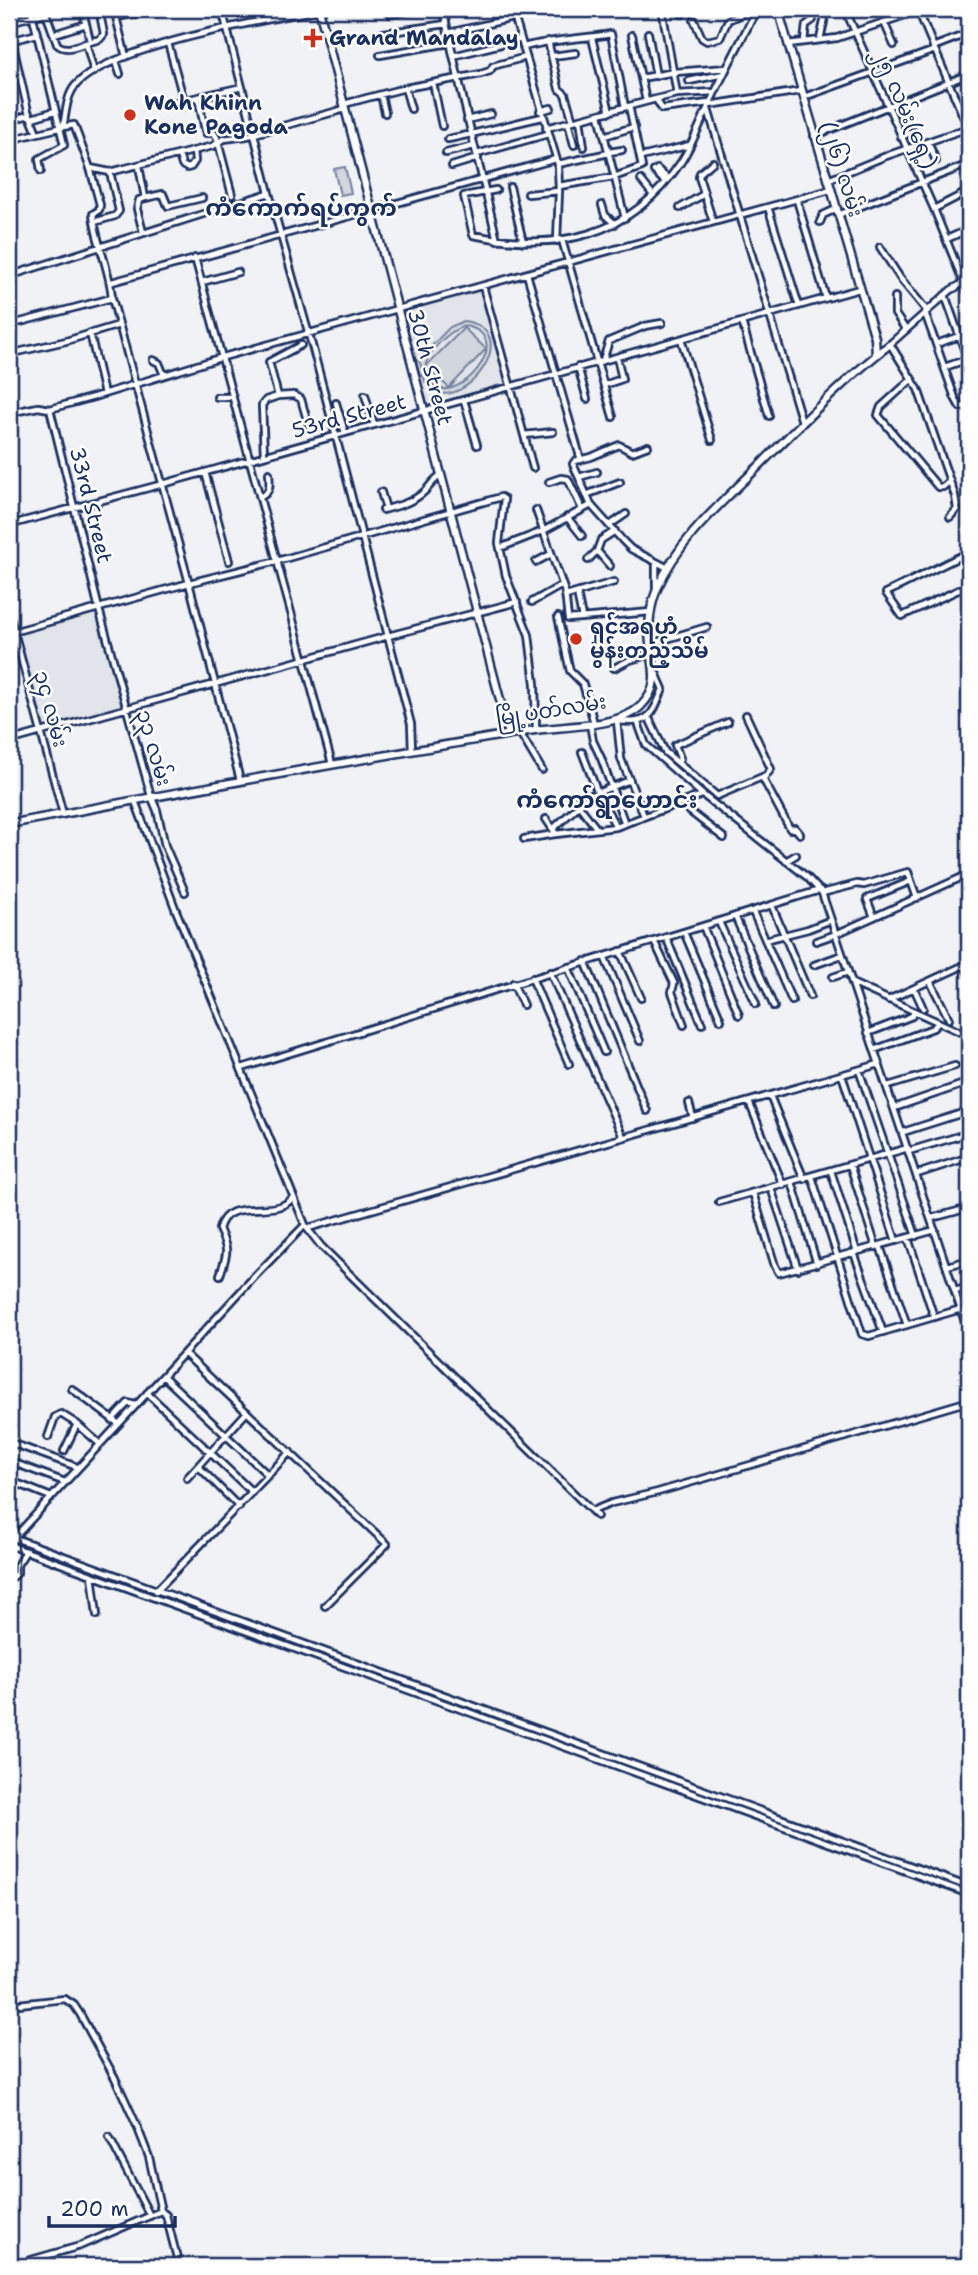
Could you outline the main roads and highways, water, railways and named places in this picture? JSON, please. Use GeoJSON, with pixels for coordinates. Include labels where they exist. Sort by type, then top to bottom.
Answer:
{"type":"FeatureCollection","features":[{"type":"Feature","properties":{"kind":"main road","name":"30th Street"},"geometry":{"type":"LineString","coordinates":[[321,9],[371,211],[509,734]]}},
{"type":"Feature","properties":{"kind":"main road","name":"(၂၆) လမ်း"},"geometry":{"type":"LineString","coordinates":[[778,9],[875,338],[876,355]]}},
{"type":"Feature","properties":{"kind":"main road"},"geometry":{"type":"LineString","coordinates":[[875,338],[880,343],[890,344],[876,355]]}},
{"type":"Feature","properties":{"kind":"main road","name":"မြို့ပတ်လမ်း"},"geometry":{"type":"LineString","coordinates":[[9,824],[412,750],[536,729],[613,720],[629,714],[640,706],[652,690],[656,673],[650,644],[651,612],[656,591],[688,538],[802,422],[876,355]]}},
{"type":"Feature","properties":{"kind":"place","name":"Grand Mandalay"},"geometry":{"type":"Point","coordinates":[313,38]}},
{"type":"Feature","properties":{"kind":"place","name":"Wah Khinn Kone Pagoda"},"geometry":{"type":"Point","coordinates":[130,115]}},
{"type":"Feature","properties":{"kind":"place","name":"ရှင်အရဟံ မွန်းတည့်သိမ်"},"geometry":{"type":"Point","coordinates":[576,639]}},
{"type":"Feature","properties":{"kind":"district","name":"ကံကောက်ရပ်ကွက်"},"geometry":{"type":"Point","coordinates":[301,208]}},
{"type":"Feature","properties":{"kind":"district","name":"ကံကော်ရွာဟောင်း"},"geometry":{"type":"Point","coordinates":[607,800]}}]}
